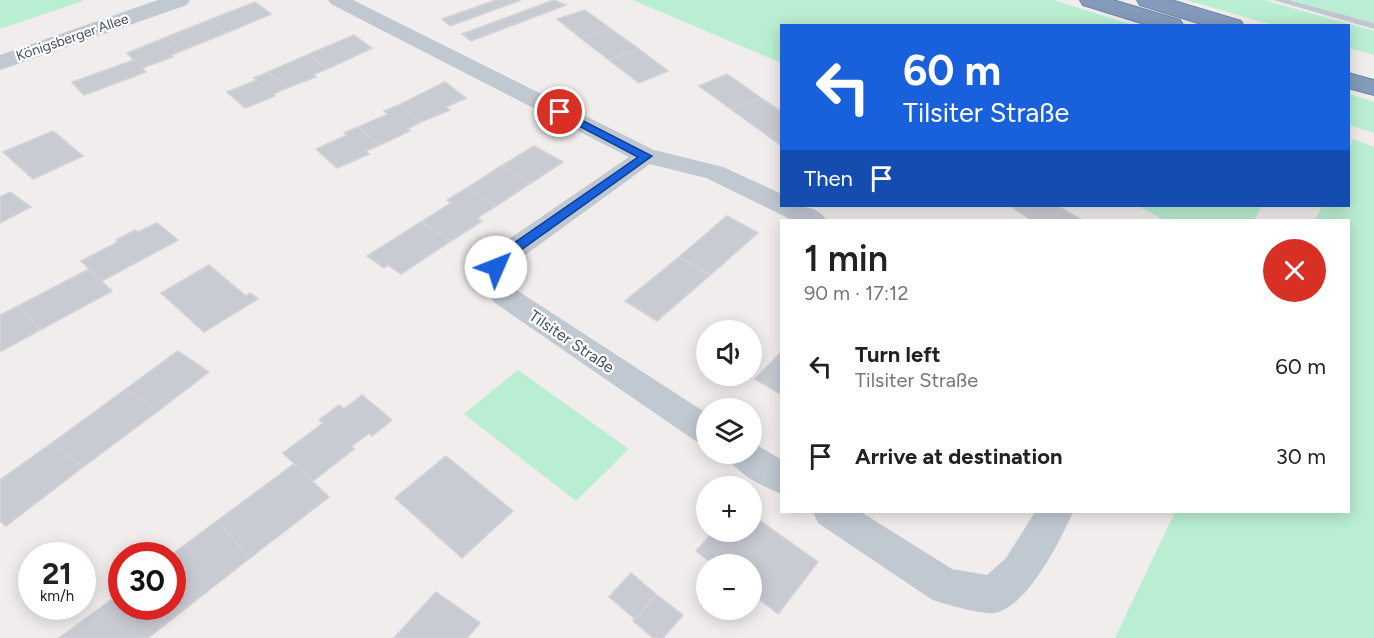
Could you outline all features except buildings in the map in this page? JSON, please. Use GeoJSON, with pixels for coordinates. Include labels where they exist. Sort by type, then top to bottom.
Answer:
{"type":"FeatureCollection","features":[{"type":"Feature","properties":{"kind":"highway"},"geometry":{"type":"LineString","coordinates":[[1090,0],[1167,24]]}},
{"type":"Feature","properties":{"kind":"highway"},"geometry":{"type":"LineString","coordinates":[[1148,0],[1226,24]]}},
{"type":"Feature","properties":{"kind":"highway"},"geometry":{"type":"LineString","coordinates":[[1350,61],[1374,68]]}},
{"type":"Feature","properties":{"kind":"highway"},"geometry":{"type":"LineString","coordinates":[[1350,81],[1374,88]]}},
{"type":"Feature","properties":{"kind":"street","name":"Königsberger Allee"},"geometry":{"type":"LineString","coordinates":[[0,63],[179,0]]}},
{"type":"Feature","properties":{"kind":"street"},"geometry":{"type":"LineString","coordinates":[[338,0],[646,156],[714,172],[780,204]]}},
{"type":"Feature","properties":{"kind":"street","name":"Tilsiter Straße"},"geometry":{"type":"LineString","coordinates":[[646,156],[502,257],[489,278],[505,296],[696,423]]}},
{"type":"Feature","properties":{"kind":"street"},"geometry":{"type":"LineString","coordinates":[[786,207],[811,219]]}},
{"type":"Feature","properties":{"kind":"street"},"geometry":{"type":"LineString","coordinates":[[759,464],[780,478]]}},
{"type":"Feature","properties":{"kind":"street"},"geometry":{"type":"LineString","coordinates":[[833,513],[945,586],[993,595],[1020,570],[1054,513]]}},
{"type":"Feature","properties":{"kind":"lane"},"geometry":{"type":"LineString","coordinates":[[1278,0],[1374,26]]}},
{"type":"Feature","properties":{"kind":"green space"},"geometry":{"type":"Polygon","coordinates":[[[0,0],[82,0],[83,1],[0,29],[0,0]]]}},
{"type":"Feature","properties":{"kind":"green space"},"geometry":{"type":"Polygon","coordinates":[[[633,0],[1053,0],[1130,24],[780,24],[780,63],[633,0]]]}},
{"type":"Feature","properties":{"kind":"green space"},"geometry":{"type":"Polygon","coordinates":[[[1186,0],[1264,0],[1349,24],[1270,24],[1186,0]]]}},
{"type":"Feature","properties":{"kind":"green space"},"geometry":{"type":"Polygon","coordinates":[[[1290,0],[1374,0],[1374,23],[1290,0]]]}},
{"type":"Feature","properties":{"kind":"green space"},"geometry":{"type":"Polygon","coordinates":[[[1350,24],[1374,31],[1374,55],[1350,48],[1350,24]]]}},
{"type":"Feature","properties":{"kind":"green space"},"geometry":{"type":"Polygon","coordinates":[[[1350,94],[1374,102],[1374,133],[1350,125],[1350,94]]]}},
{"type":"Feature","properties":{"kind":"green space"},"geometry":{"type":"Polygon","coordinates":[[[1353,139],[1374,147],[1374,638],[1115,638],[1175,513],[1350,513],[1350,219],[1316,219],[1322,207],[1350,207],[1350,147],[1353,139]]]}},
{"type":"Feature","properties":{"kind":"green space"},"geometry":{"type":"Polygon","coordinates":[[[1140,207],[1261,207],[1255,219],[1162,219],[1140,207]]]}},
{"type":"Feature","properties":{"kind":"green space"},"geometry":{"type":"Polygon","coordinates":[[[518,370],[629,449],[576,501],[464,414],[518,370]]]}},
{"type":"Feature","properties":{"kind":"route"},"geometry":{"type":"LineString","coordinates":[[496,267],[502,257],[646,156],[560,112]]}}]}
